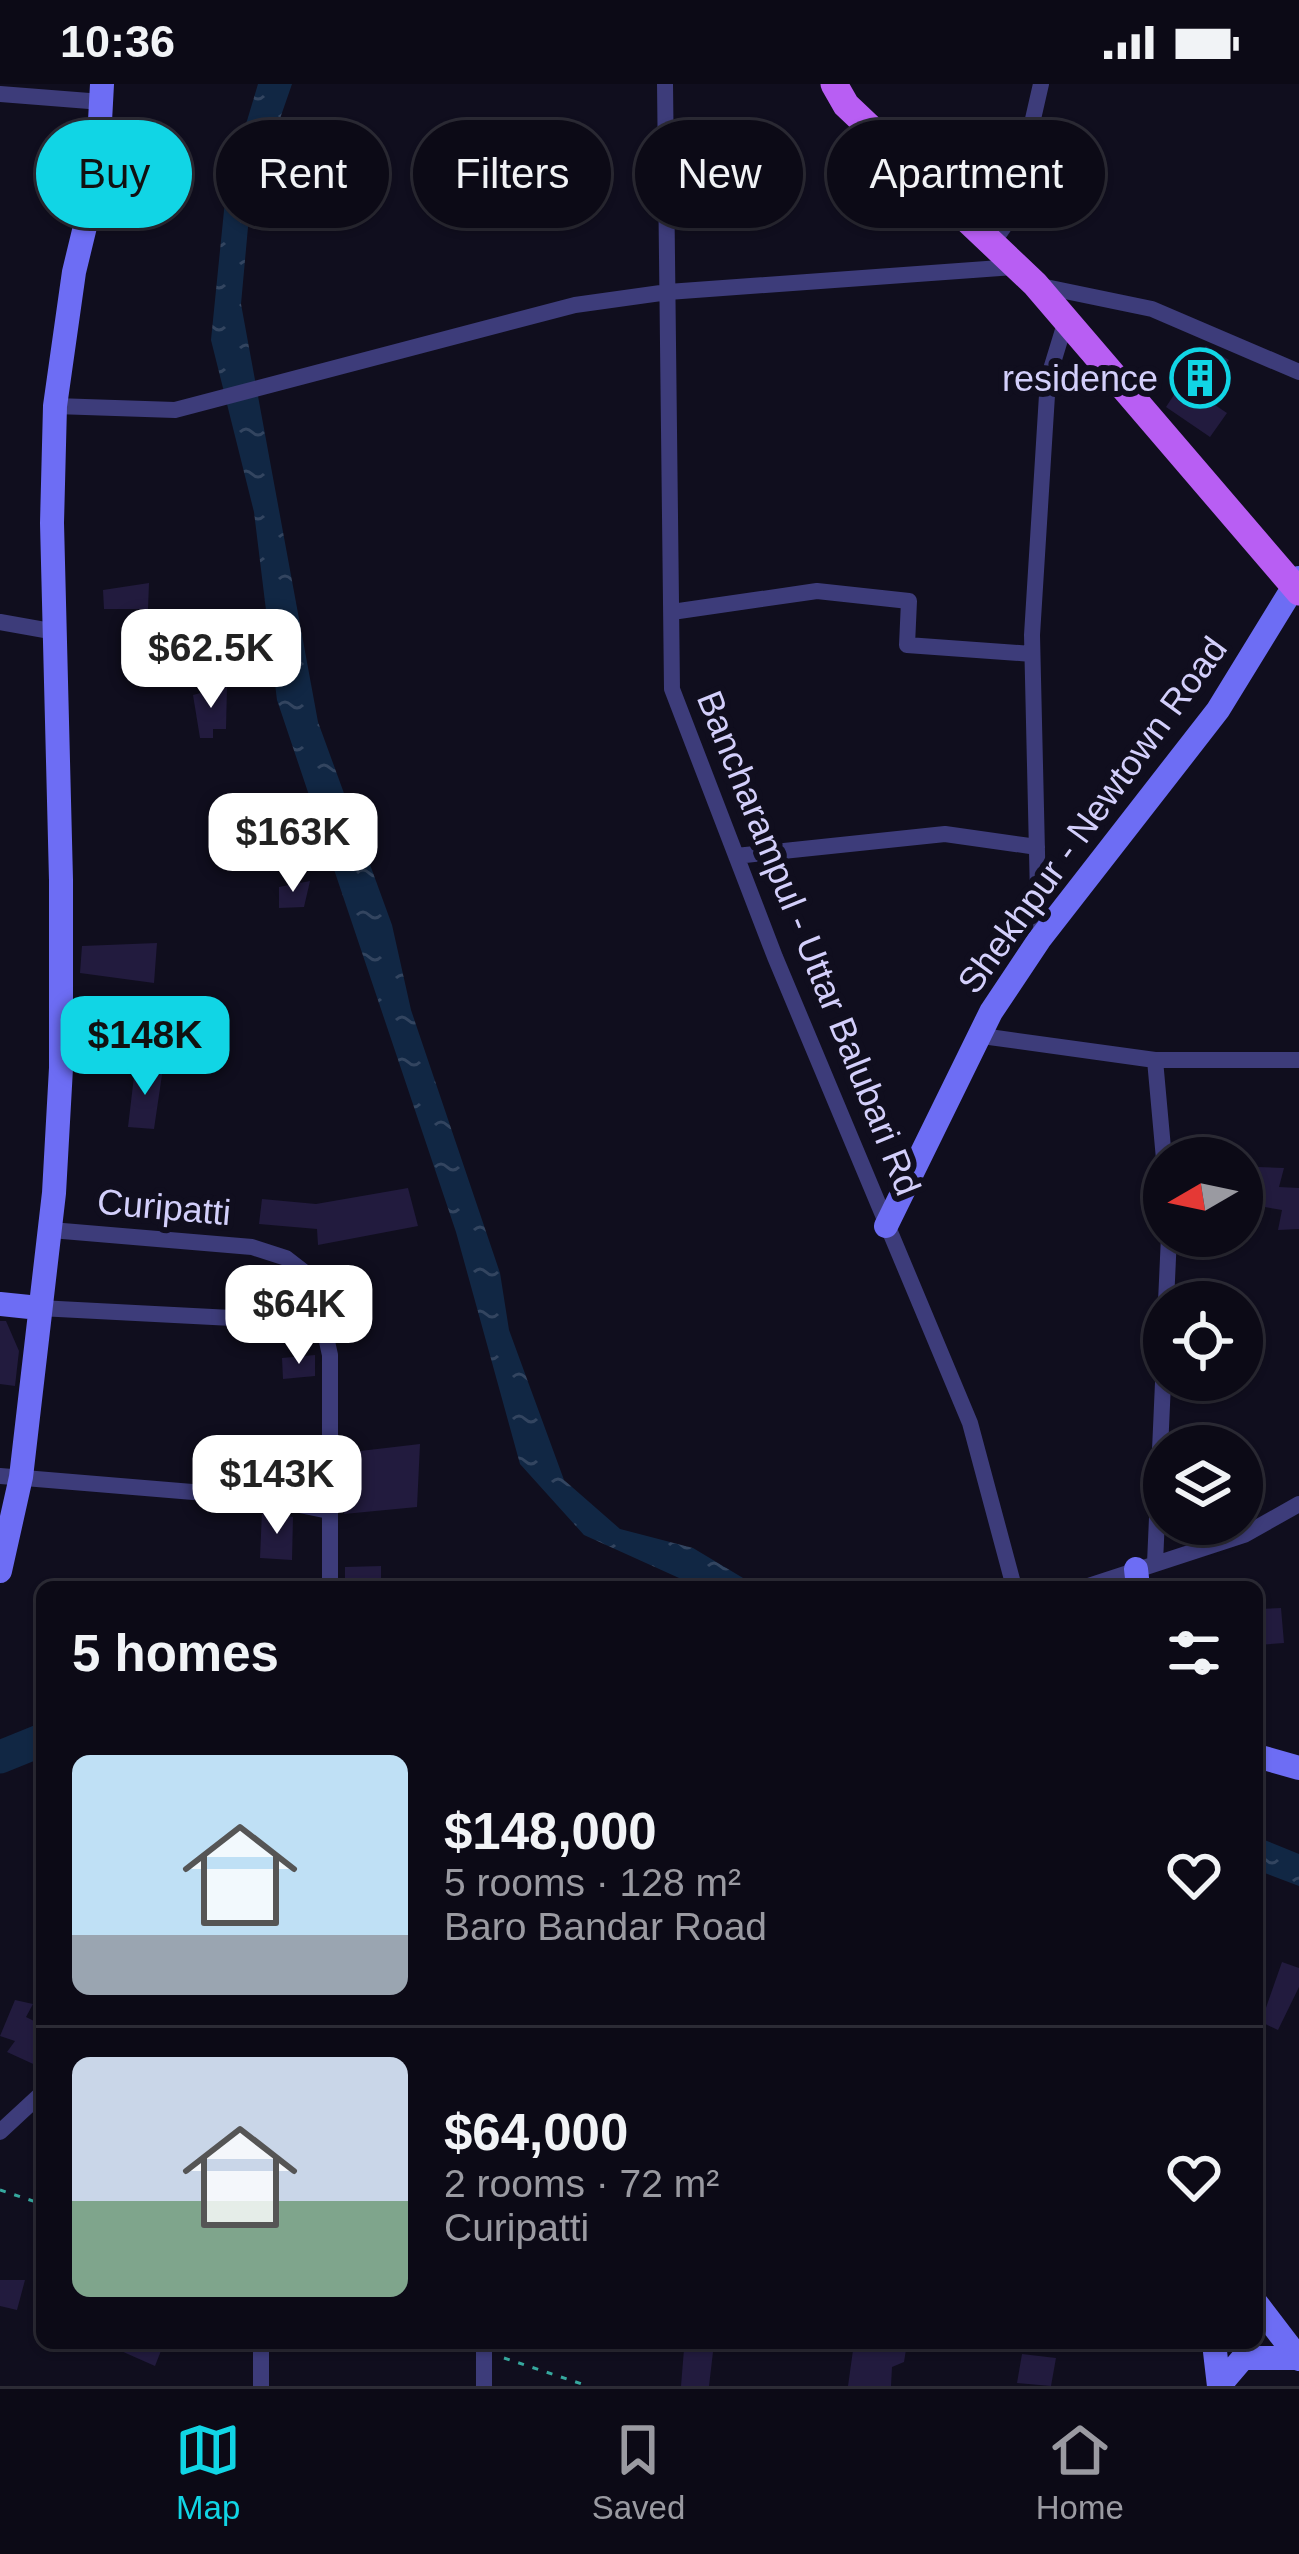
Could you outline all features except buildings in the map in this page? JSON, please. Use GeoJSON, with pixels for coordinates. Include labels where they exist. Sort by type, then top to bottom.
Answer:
{"type":"FeatureCollection","features":[{"type":"Feature","properties":{"kind":"main road"},"geometry":{"type":"LineString","coordinates":[[834,84],[846,105],[1066,320],[1297,586]]}},
{"type":"Feature","properties":{"kind":"street","name":"Bancharampul - Uttar Balubari Rd"},"geometry":{"type":"LineString","coordinates":[[665,84],[672,688],[736,856],[970,1424],[1012,1581]]}},
{"type":"Feature","properties":{"kind":"street"},"geometry":{"type":"LineString","coordinates":[[992,244],[1046,164],[1033,119],[1040,84]]}},
{"type":"Feature","properties":{"kind":"street"},"geometry":{"type":"LineString","coordinates":[[0,94],[102,93],[97,177],[74,272],[55,406],[61,1068],[51,1230],[10,1477],[0,1571]]}},
{"type":"Feature","properties":{"kind":"street"},"geometry":{"type":"LineString","coordinates":[[55,406],[175,410],[575,305],[668,292],[1025,276],[1152,309],[1299,372]]}},
{"type":"Feature","properties":{"kind":"street"},"geometry":{"type":"LineString","coordinates":[[1039,940],[1032,654],[1048,379],[1066,320]]}},
{"type":"Feature","properties":{"kind":"street","name":"Shekhpur - Newtown Road"},"geometry":{"type":"LineString","coordinates":[[886,1226],[991,1012],[1039,940],[1218,710],[1297,586]]}},
{"type":"Feature","properties":{"kind":"street"},"geometry":{"type":"LineString","coordinates":[[672,612],[817,591],[886,598],[909,601],[907,645],[1032,654]]}},
{"type":"Feature","properties":{"kind":"street"},"geometry":{"type":"LineString","coordinates":[[0,622],[56,632]]}},
{"type":"Feature","properties":{"kind":"street"},"geometry":{"type":"LineString","coordinates":[[736,856],[945,835],[1037,847]]}},
{"type":"Feature","properties":{"kind":"street"},"geometry":{"type":"LineString","coordinates":[[982,1036],[1154,1060],[1299,1060]]}},
{"type":"Feature","properties":{"kind":"street"},"geometry":{"type":"LineString","coordinates":[[1154,1060],[1162,1137]]}},
{"type":"Feature","properties":{"kind":"street","name":"Curipatti"},"geometry":{"type":"LineString","coordinates":[[51,1230],[252,1247],[286,1258],[313,1279],[327,1323],[330,1581]]}},
{"type":"Feature","properties":{"kind":"street"},"geometry":{"type":"LineString","coordinates":[[0,1304],[327,1323]]}},
{"type":"Feature","properties":{"kind":"street"},"geometry":{"type":"LineString","coordinates":[[1143,1573],[1160,1401]]}},
{"type":"Feature","properties":{"kind":"street"},"geometry":{"type":"LineString","coordinates":[[10,1477],[265,1498],[329,1511]]}},
{"type":"Feature","properties":{"kind":"street"},"geometry":{"type":"LineString","coordinates":[[1110,1581],[1244,1535],[1299,1504]]}},
{"type":"Feature","properties":{"kind":"street"},"geometry":{"type":"LineString","coordinates":[[1263,1758],[1299,1768]]}},
{"type":"Feature","properties":{"kind":"street"},"geometry":{"type":"LineString","coordinates":[[0,2132],[33,2118]]}},
{"type":"Feature","properties":{"kind":"street"},"geometry":{"type":"LineString","coordinates":[[1263,2311],[1298,2358]]}},
{"type":"Feature","properties":{"kind":"street"},"geometry":{"type":"LineString","coordinates":[[261,2349],[262,2386]]}},
{"type":"Feature","properties":{"kind":"street"},"geometry":{"type":"LineString","coordinates":[[484,2349],[484,2386]]}},
{"type":"Feature","properties":{"kind":"street"},"geometry":{"type":"LineString","coordinates":[[1215,2349],[1219,2386]]}},
{"type":"Feature","properties":{"kind":"street"},"geometry":{"type":"LineString","coordinates":[[1219,2386],[1243,2359],[1298,2358]]}},
{"type":"Feature","properties":{"kind":"path"},"geometry":{"type":"LineString","coordinates":[[0,2190],[36,2202]]}},
{"type":"Feature","properties":{"kind":"path"},"geometry":{"type":"LineString","coordinates":[[502,2357],[588,2386]]}},
{"type":"Feature","properties":{"kind":"water"},"geometry":{"type":"Polygon","coordinates":[[[258,84],[292,84],[280,120],[247,120],[258,84]]]}},
{"type":"Feature","properties":{"kind":"water"},"geometry":{"type":"Polygon","coordinates":[[[222,228],[248,228],[241,304],[318,722],[392,925],[411,1010],[500,1273],[509,1330],[564,1480],[620,1529],[693,1548],[748,1581],[686,1581],[584,1535],[520,1464],[456,1232],[277,700],[254,512],[211,340],[222,228]]]}},
{"type":"Feature","properties":{"kind":"water"},"geometry":{"type":"Polygon","coordinates":[[[1263,1839],[1299,1854],[1299,1886],[1263,1872],[1263,1839]]]}},
{"type":"Feature","properties":{"kind":"waterway"},"geometry":{"type":"LineString","coordinates":[[0,1757],[36,1742]]}},
{"type":"Feature","properties":{"kind":"place","name":"residence"},"geometry":{"type":"Point","coordinates":[1200,378]}}]}
